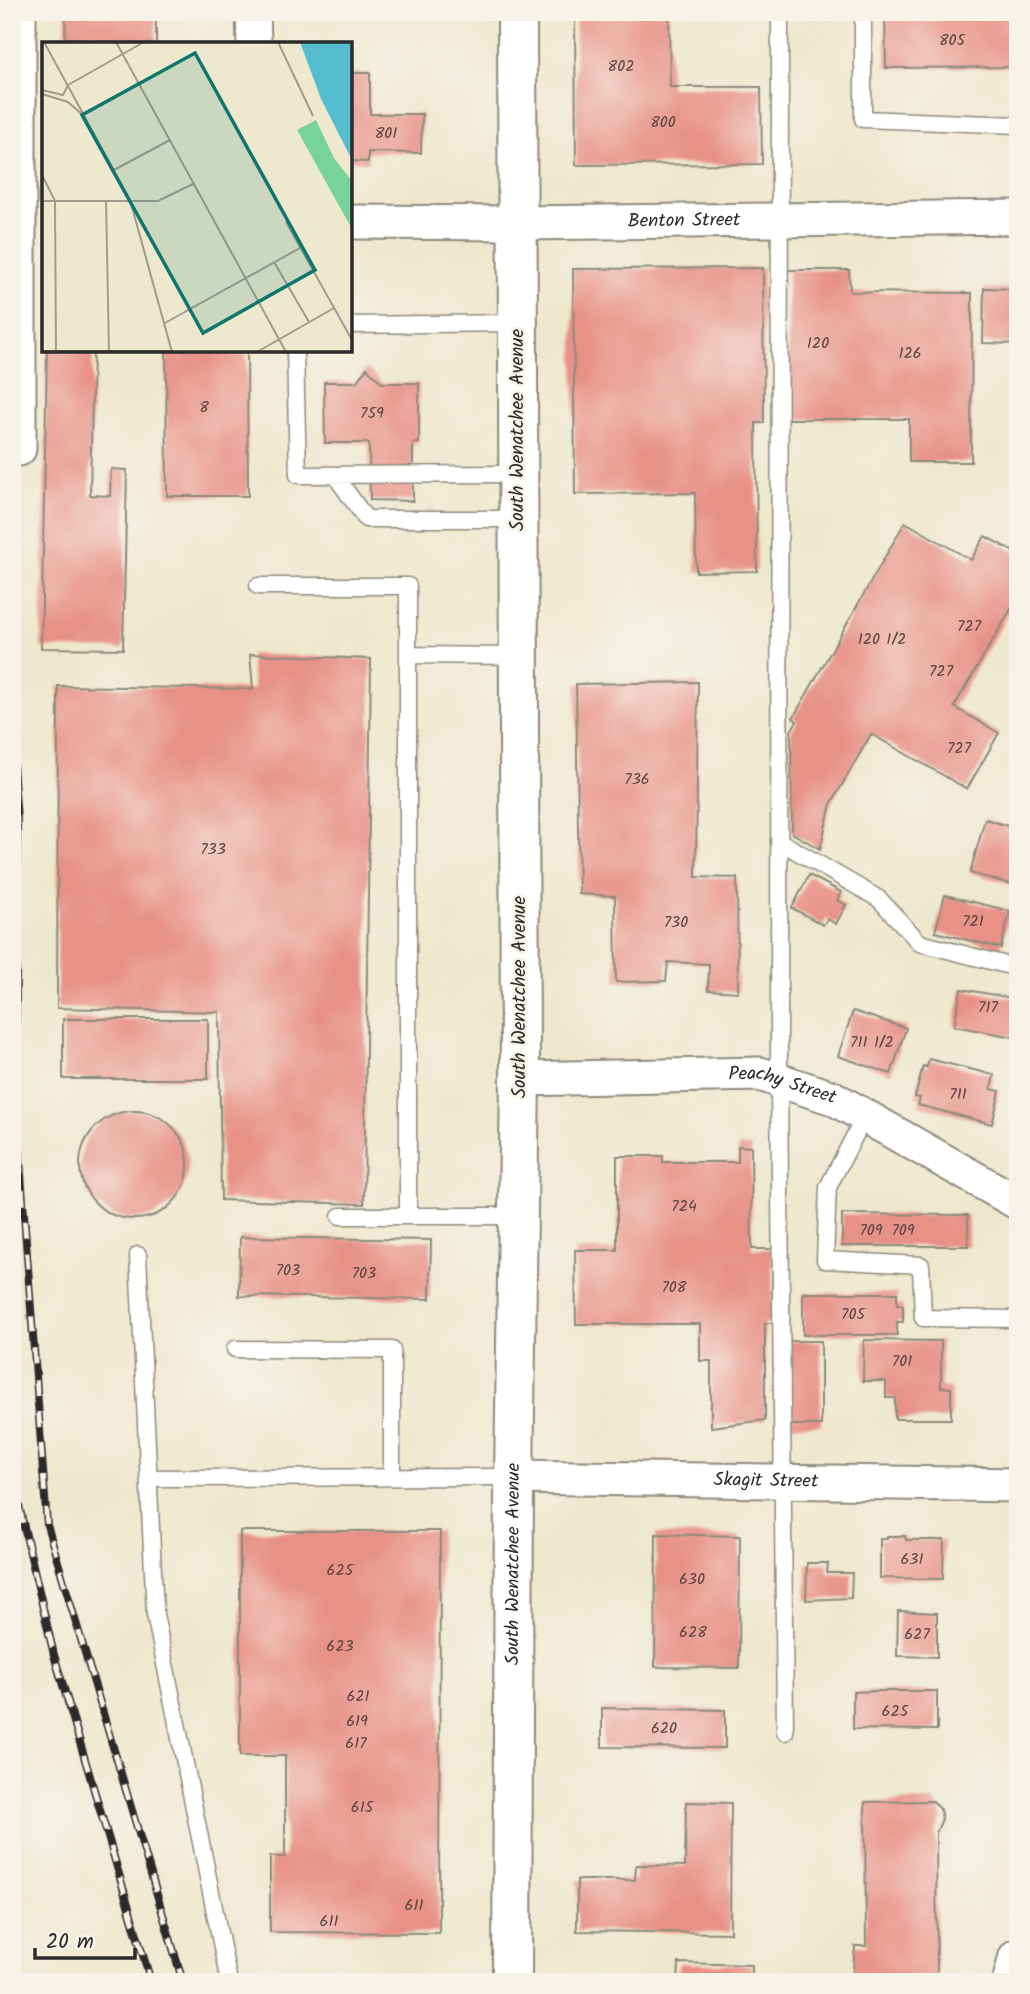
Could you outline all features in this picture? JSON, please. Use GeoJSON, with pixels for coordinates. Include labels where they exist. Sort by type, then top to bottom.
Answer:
{"type":"FeatureCollection","features":[{"type":"Feature","properties":{"kind":"main road","name":"South Wenatchee Avenue"},"geometry":{"type":"LineString","coordinates":[[512,1982],[514,1477],[520,1079],[517,12]]}},
{"type":"Feature","properties":{"kind":"main road"},"geometry":{"type":"LineString","coordinates":[[1012,1982],[1018,1958]]}},
{"type":"Feature","properties":{"kind":"street"},"geometry":{"type":"LineString","coordinates":[[19,12],[32,219],[19,449]]}},
{"type":"Feature","properties":{"kind":"street"},"geometry":{"type":"LineString","coordinates":[[253,12],[254,42]]}},
{"type":"Feature","properties":{"kind":"street","name":"Benton Street"},"geometry":{"type":"LineString","coordinates":[[352,222],[517,223],[1018,217]]}},
{"type":"Feature","properties":{"kind":"street","name":"Peachy Street"},"geometry":{"type":"LineString","coordinates":[[520,1079],[760,1074],[833,1098],[1018,1203]]}},
{"type":"Feature","properties":{"kind":"street","name":"Skagit Street"},"geometry":{"type":"LineString","coordinates":[[514,1477],[1018,1485]]}},
{"type":"Feature","properties":{"kind":"lane"},"geometry":{"type":"LineString","coordinates":[[780,12],[779,1079],[785,1732]]}},
{"type":"Feature","properties":{"kind":"lane"},"geometry":{"type":"LineString","coordinates":[[863,12],[863,119],[1018,125]]}},
{"type":"Feature","properties":{"kind":"lane"},"geometry":{"type":"LineString","coordinates":[[352,325],[517,323]]}},
{"type":"Feature","properties":{"kind":"lane"},"geometry":{"type":"LineString","coordinates":[[295,352],[298,475],[518,474]]}},
{"type":"Feature","properties":{"kind":"lane"},"geometry":{"type":"LineString","coordinates":[[335,475],[366,519],[518,519]]}},
{"type":"Feature","properties":{"kind":"lane"},"geometry":{"type":"LineString","coordinates":[[258,586],[408,586],[408,1216]]}},
{"type":"Feature","properties":{"kind":"lane"},"geometry":{"type":"LineString","coordinates":[[408,656],[519,656]]}},
{"type":"Feature","properties":{"kind":"lane"},"geometry":{"type":"LineString","coordinates":[[779,841],[879,899],[920,943],[1018,968]]}},
{"type":"Feature","properties":{"kind":"lane"},"geometry":{"type":"LineString","coordinates":[[865,1116],[828,1187],[825,1260],[921,1265],[923,1318],[1018,1319]]}},
{"type":"Feature","properties":{"kind":"lane"},"geometry":{"type":"LineString","coordinates":[[340,1216],[518,1216]]}},
{"type":"Feature","properties":{"kind":"lane"},"geometry":{"type":"LineString","coordinates":[[138,1255],[155,1614],[229,1982]]}},
{"type":"Feature","properties":{"kind":"lane"},"geometry":{"type":"LineString","coordinates":[[235,1349],[392,1350],[392,1477]]}},
{"type":"Feature","properties":{"kind":"lane"},"geometry":{"type":"LineString","coordinates":[[149,1478],[514,1477]]}},
{"type":"Feature","properties":{"kind":"building"},"geometry":{"type":"Polygon","coordinates":[[[66,12],[156,12],[156,42],[65,42],[66,12]]]}},
{"type":"Feature","properties":{"kind":"building"},"geometry":{"type":"Polygon","coordinates":[[[575,12],[669,12],[670,87],[761,87],[762,164],[576,165],[575,12]]]}},
{"type":"Feature","properties":{"kind":"building"},"geometry":{"type":"Polygon","coordinates":[[[885,12],[1018,12],[1018,67],[886,68],[885,12]]]}},
{"type":"Feature","properties":{"kind":"building"},"geometry":{"type":"Polygon","coordinates":[[[352,73],[370,73],[370,114],[422,114],[421,153],[368,152],[368,162],[352,161],[352,73]]]}},
{"type":"Feature","properties":{"kind":"building"},"geometry":{"type":"Polygon","coordinates":[[[763,268],[764,423],[756,423],[757,571],[696,572],[695,493],[575,494],[573,269],[763,268]]]}},
{"type":"Feature","properties":{"kind":"building"},"geometry":{"type":"Polygon","coordinates":[[[788,270],[849,270],[850,292],[972,293],[971,462],[909,462],[909,419],[788,419],[788,270]]]}},
{"type":"Feature","properties":{"kind":"building"},"geometry":{"type":"Polygon","coordinates":[[[984,288],[1018,289],[1018,344],[983,343],[984,288]]]}},
{"type":"Feature","properties":{"kind":"building"},"geometry":{"type":"Polygon","coordinates":[[[47,352],[93,352],[90,495],[110,496],[111,469],[127,470],[123,649],[41,648],[47,352]]]}},
{"type":"Feature","properties":{"kind":"building"},"geometry":{"type":"Polygon","coordinates":[[[166,352],[247,352],[248,496],[167,496],[166,352]]]}},
{"type":"Feature","properties":{"kind":"building"},"geometry":{"type":"Polygon","coordinates":[[[367,368],[382,383],[419,383],[419,443],[413,443],[413,501],[370,500],[369,443],[325,443],[324,382],[356,382],[367,368]]]}},
{"type":"Feature","properties":{"kind":"building"},"geometry":{"type":"Polygon","coordinates":[[[905,522],[971,560],[985,536],[1018,554],[1018,597],[954,707],[999,733],[967,789],[871,734],[831,804],[820,849],[792,833],[791,731],[797,721],[793,718],[905,522]]]}},
{"type":"Feature","properties":{"kind":"building"},"geometry":{"type":"Polygon","coordinates":[[[250,654],[371,659],[364,1204],[221,1200],[219,1012],[57,1008],[58,686],[253,689],[250,654]]]}},
{"type":"Feature","properties":{"kind":"building"},"geometry":{"type":"Polygon","coordinates":[[[698,682],[696,877],[737,878],[738,992],[708,990],[709,964],[668,962],[666,981],[616,982],[615,896],[579,894],[576,684],[698,682]]]}},
{"type":"Feature","properties":{"kind":"building"},"geometry":{"type":"Polygon","coordinates":[[[985,819],[1018,829],[1018,886],[970,873],[985,819]]]}},
{"type":"Feature","properties":{"kind":"building"},"geometry":{"type":"Polygon","coordinates":[[[809,875],[841,892],[837,900],[846,905],[836,924],[827,919],[823,925],[792,908],[809,875]]]}},
{"type":"Feature","properties":{"kind":"building"},"geometry":{"type":"Polygon","coordinates":[[[945,895],[1010,911],[1001,948],[935,932],[945,895]]]}},
{"type":"Feature","properties":{"kind":"building"},"geometry":{"type":"Polygon","coordinates":[[[961,989],[1018,999],[1014,1037],[954,1026],[961,989]]]}},
{"type":"Feature","properties":{"kind":"building"},"geometry":{"type":"Polygon","coordinates":[[[853,1011],[906,1028],[891,1074],[838,1056],[853,1011]]]}},
{"type":"Feature","properties":{"kind":"building"},"geometry":{"type":"Polygon","coordinates":[[[63,1019],[208,1019],[208,1079],[63,1079],[63,1019]]]}},
{"type":"Feature","properties":{"kind":"building"},"geometry":{"type":"Polygon","coordinates":[[[929,1059],[994,1075],[991,1089],[1000,1091],[992,1124],[918,1105],[920,1098],[915,1097],[923,1066],[927,1067],[929,1059]]]}},
{"type":"Feature","properties":{"kind":"building"},"geometry":{"type":"Polygon","coordinates":[[[134,1111],[155,1115],[172,1127],[184,1144],[188,1165],[184,1186],[172,1203],[155,1215],[134,1219],[113,1215],[96,1203],[84,1186],[80,1165],[84,1144],[96,1127],[113,1115],[134,1111]]]}},
{"type":"Feature","properties":{"kind":"building"},"geometry":{"type":"Polygon","coordinates":[[[738,1146],[751,1147],[752,1249],[772,1249],[773,1323],[765,1323],[765,1420],[711,1427],[711,1361],[700,1361],[700,1324],[576,1324],[575,1250],[617,1250],[617,1156],[663,1156],[663,1162],[738,1162],[738,1146]]]}},
{"type":"Feature","properties":{"kind":"building"},"geometry":{"type":"Polygon","coordinates":[[[842,1214],[968,1215],[968,1246],[842,1246],[842,1214]]]}},
{"type":"Feature","properties":{"kind":"building"},"geometry":{"type":"Polygon","coordinates":[[[240,1237],[431,1240],[430,1299],[239,1296],[240,1237]]]}},
{"type":"Feature","properties":{"kind":"building"},"geometry":{"type":"Polygon","coordinates":[[[803,1293],[897,1293],[897,1305],[903,1305],[903,1322],[897,1322],[897,1335],[803,1335],[803,1293]]]}},
{"type":"Feature","properties":{"kind":"building"},"geometry":{"type":"Polygon","coordinates":[[[864,1340],[941,1341],[941,1387],[951,1388],[951,1419],[895,1419],[895,1398],[886,1398],[886,1381],[863,1381],[864,1340]]]}},
{"type":"Feature","properties":{"kind":"building"},"geometry":{"type":"Polygon","coordinates":[[[789,1341],[821,1341],[821,1425],[789,1425],[789,1341]]]}},
{"type":"Feature","properties":{"kind":"building"},"geometry":{"type":"Polygon","coordinates":[[[240,1531],[440,1531],[439,1933],[270,1932],[270,1857],[285,1857],[285,1756],[240,1756],[240,1531]]]}},
{"type":"Feature","properties":{"kind":"building"},"geometry":{"type":"Polygon","coordinates":[[[656,1534],[740,1536],[739,1668],[655,1667],[656,1534]]]}},
{"type":"Feature","properties":{"kind":"building"},"geometry":{"type":"Polygon","coordinates":[[[887,1536],[905,1536],[906,1540],[944,1540],[943,1579],[880,1578],[880,1539],[887,1539],[887,1536]]]}},
{"type":"Feature","properties":{"kind":"building"},"geometry":{"type":"Polygon","coordinates":[[[807,1563],[828,1563],[827,1573],[852,1573],[851,1598],[806,1600],[807,1563]]]}},
{"type":"Feature","properties":{"kind":"building"},"geometry":{"type":"Polygon","coordinates":[[[898,1611],[937,1613],[937,1657],[897,1656],[898,1611]]]}},
{"type":"Feature","properties":{"kind":"building"},"geometry":{"type":"Polygon","coordinates":[[[937,1691],[937,1730],[853,1729],[853,1692],[937,1691]]]}},
{"type":"Feature","properties":{"kind":"building"},"geometry":{"type":"Polygon","coordinates":[[[602,1708],[725,1710],[725,1748],[602,1747],[602,1708]]]}},
{"type":"Feature","properties":{"kind":"building"},"geometry":{"type":"Polygon","coordinates":[[[933,1801],[940,1809],[942,1819],[936,1833],[937,1982],[852,1982],[855,1946],[866,1946],[865,1802],[933,1801]]]}},
{"type":"Feature","properties":{"kind":"building"},"geometry":{"type":"Polygon","coordinates":[[[686,1802],[731,1803],[730,1933],[577,1931],[577,1880],[635,1880],[636,1865],[685,1866],[686,1802]]]}},
{"type":"Feature","properties":{"kind":"building"},"geometry":{"type":"Polygon","coordinates":[[[679,1963],[752,1965],[752,1982],[678,1982],[679,1963]]]}},
{"type":"Feature","properties":{"kind":"railway"},"geometry":{"type":"LineString","coordinates":[[12,752],[17,820],[15,1102]]}},
{"type":"Feature","properties":{"kind":"railway"},"geometry":{"type":"LineString","coordinates":[[15,1093],[47,1525],[183,1982]]}},
{"type":"Feature","properties":{"kind":"railway"},"geometry":{"type":"LineString","coordinates":[[12,1258],[14,1179]]}},
{"type":"Feature","properties":{"kind":"railway"},"geometry":{"type":"LineString","coordinates":[[12,1476],[54,1655],[151,1982]]}}]}
